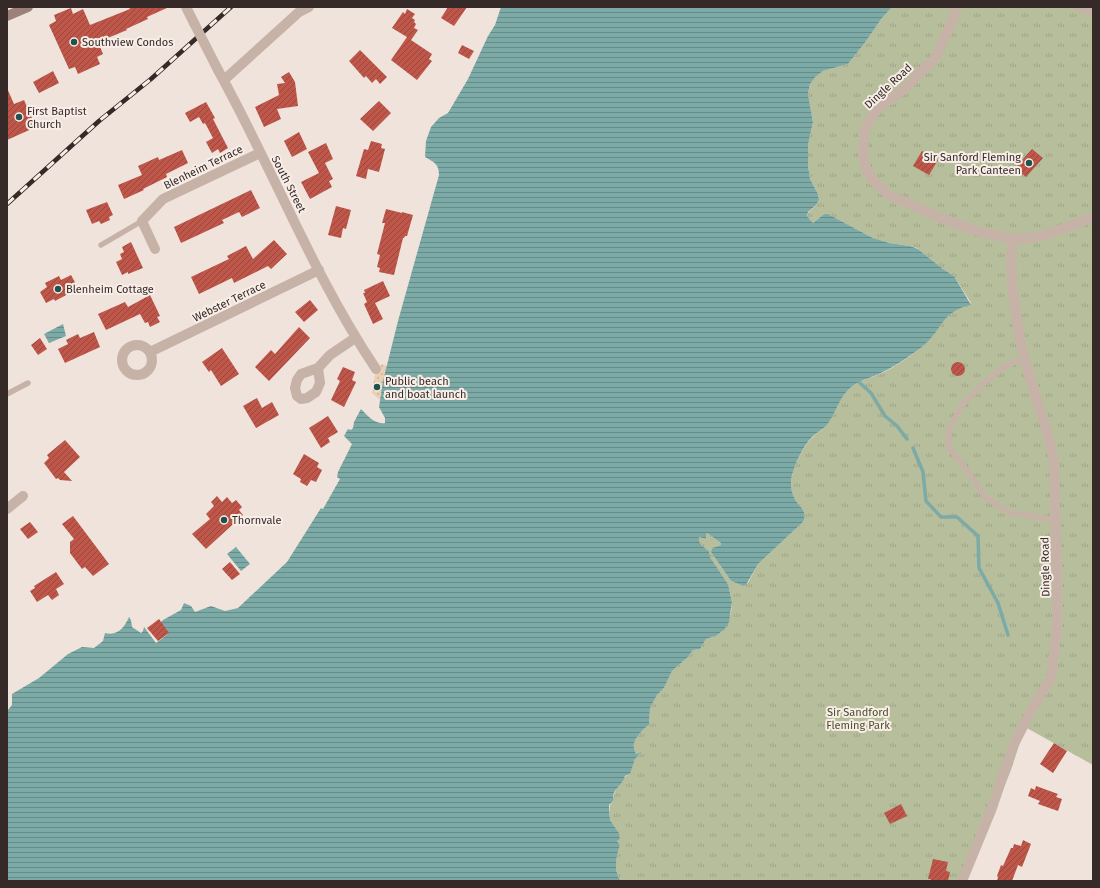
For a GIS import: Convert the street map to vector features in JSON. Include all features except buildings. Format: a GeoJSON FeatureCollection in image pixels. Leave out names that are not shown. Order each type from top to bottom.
{"type":"FeatureCollection","features":[{"type":"Feature","properties":{"kind":"main road"},"geometry":{"type":"LineString","coordinates":[[7,16],[28,7]]}},
{"type":"Feature","properties":{"kind":"street","name":"South Street"},"geometry":{"type":"LineString","coordinates":[[186,7],[319,270],[355,338],[376,369]]}},
{"type":"Feature","properties":{"kind":"street"},"geometry":{"type":"LineString","coordinates":[[224,80],[299,12],[308,7]]}},
{"type":"Feature","properties":{"kind":"street","name":"Dingle Road"},"geometry":{"type":"LineString","coordinates":[[958,7],[936,57],[904,89],[881,106],[872,115],[864,133],[863,153],[866,169],[873,180],[888,195],[976,231],[1013,239],[1031,238],[1044,235],[1093,217]]}},
{"type":"Feature","properties":{"kind":"street"},"geometry":{"type":"LineString","coordinates":[[1079,7],[1093,11]]}},
{"type":"Feature","properties":{"kind":"street","name":"Blenheim Terrace"},"geometry":{"type":"LineString","coordinates":[[142,222],[163,199],[260,153]]}},
{"type":"Feature","properties":{"kind":"street"},"geometry":{"type":"LineString","coordinates":[[142,222],[155,249]]}},
{"type":"Feature","properties":{"kind":"street","name":"Dingle Road"},"geometry":{"type":"LineString","coordinates":[[962,881],[992,808],[1013,746],[1050,678],[1056,628],[1057,576],[1054,462],[1024,358],[1018,327],[1012,283],[1011,257],[1013,239]]}},
{"type":"Feature","properties":{"kind":"street","name":"Webster Terrace"},"geometry":{"type":"LineString","coordinates":[[150,352],[319,270]]}},
{"type":"Feature","properties":{"kind":"street"},"geometry":{"type":"LineString","coordinates":[[318,368],[330,355],[355,338]]}},
{"type":"Feature","properties":{"kind":"street"},"geometry":{"type":"LineString","coordinates":[[7,509],[23,496]]}},
{"type":"Feature","properties":{"kind":"lane","name":"Blenheim Terrace"},"geometry":{"type":"LineString","coordinates":[[101,245],[142,222]]}},
{"type":"Feature","properties":{"kind":"lane"},"geometry":{"type":"LineString","coordinates":[[1024,358],[1004,367],[984,382],[961,406],[948,432],[949,448],[967,470],[985,497],[1008,512],[1056,520]]}},
{"type":"Feature","properties":{"kind":"lane"},"geometry":{"type":"LineString","coordinates":[[7,394],[28,383]]}},
{"type":"Feature","properties":{"kind":"sand","name":"Public beach and boat launch"},"geometry":{"type":"Polygon","coordinates":[[[382,364],[387,366],[380,400],[372,393],[376,369],[382,364]]]}},
{"type":"Feature","properties":{"kind":"green space","name":"Sir Sandford Fleming Park"},"geometry":{"type":"Polygon","coordinates":[[[892,7],[1093,7],[1093,765],[1025,727],[1011,770],[966,881],[621,881],[618,877],[616,868],[617,854],[620,845],[617,841],[620,839],[619,833],[610,820],[610,805],[614,800],[618,785],[623,778],[629,775],[635,759],[642,752],[636,754],[634,741],[649,725],[650,708],[657,695],[664,688],[672,671],[688,657],[693,650],[700,649],[706,639],[722,632],[731,613],[732,602],[728,584],[710,557],[709,551],[700,543],[699,537],[706,539],[707,533],[721,543],[721,545],[712,548],[711,552],[731,581],[743,586],[748,583],[758,564],[803,522],[805,515],[802,508],[794,498],[792,491],[791,480],[793,472],[804,448],[810,440],[826,426],[846,392],[857,383],[880,374],[908,358],[929,340],[943,321],[954,311],[971,303],[954,276],[917,248],[877,240],[828,214],[824,214],[813,223],[807,216],[819,200],[818,194],[810,179],[808,165],[808,145],[813,122],[808,94],[810,84],[814,77],[823,71],[848,64],[892,7]]]}},
{"type":"Feature","properties":{"kind":"water"},"geometry":{"type":"Polygon","coordinates":[[[501,7],[892,7],[848,64],[823,71],[815,77],[810,84],[808,94],[813,122],[808,145],[808,165],[810,179],[818,194],[819,200],[808,212],[807,216],[813,223],[824,214],[828,214],[873,238],[918,249],[954,276],[971,305],[961,308],[948,316],[929,341],[922,347],[897,364],[877,375],[855,384],[845,394],[826,426],[812,437],[806,445],[798,458],[793,472],[791,479],[792,490],[794,498],[802,508],[805,515],[803,522],[758,564],[746,585],[743,586],[731,581],[711,552],[712,548],[721,545],[721,543],[707,533],[706,539],[699,537],[700,543],[709,551],[710,557],[728,584],[732,602],[729,622],[724,630],[717,635],[706,639],[700,649],[693,650],[688,657],[672,671],[664,688],[657,695],[650,708],[649,725],[636,738],[634,746],[636,754],[642,752],[635,759],[630,774],[625,776],[615,790],[613,795],[614,800],[609,805],[610,820],[619,833],[620,839],[617,841],[620,845],[617,854],[616,868],[618,877],[621,881],[7,881],[7,711],[12,705],[12,694],[39,678],[68,654],[82,647],[94,648],[103,641],[105,633],[110,634],[120,630],[125,625],[129,617],[132,627],[141,633],[144,627],[156,643],[168,634],[160,623],[181,610],[184,603],[191,606],[195,612],[211,606],[225,611],[238,608],[287,562],[321,508],[323,509],[340,479],[337,477],[338,472],[352,444],[344,436],[348,429],[351,430],[353,428],[354,422],[361,409],[375,421],[385,423],[385,418],[379,407],[383,381],[398,321],[439,175],[438,168],[435,164],[425,157],[426,141],[431,127],[439,118],[448,113],[468,79],[488,36],[495,25],[501,7]]]}},
{"type":"Feature","properties":{"kind":"water"},"geometry":{"type":"Polygon","coordinates":[[[63,324],[66,336],[49,343],[44,334],[63,324]]]}},
{"type":"Feature","properties":{"kind":"water"},"geometry":{"type":"Polygon","coordinates":[[[236,547],[250,564],[241,571],[227,554],[236,547]]]}},
{"type":"Feature","properties":{"kind":"waterway"},"geometry":{"type":"LineString","coordinates":[[860,383],[871,393],[885,416],[897,426],[907,439]]}},
{"type":"Feature","properties":{"kind":"waterway"},"geometry":{"type":"LineString","coordinates":[[913,448],[923,472],[926,501],[941,517],[957,517],[978,536],[979,568],[998,603],[1008,635]]}},
{"type":"Feature","properties":{"kind":"railway"},"geometry":{"type":"LineString","coordinates":[[7,204],[99,121],[151,79],[231,7]]}},
{"type":"Feature","properties":{"kind":"place","name":"Southview Condos"},"geometry":{"type":"Point","coordinates":[74,42]}},
{"type":"Feature","properties":{"kind":"place","name":"First Baptist Church"},"geometry":{"type":"Point","coordinates":[19,117]}},
{"type":"Feature","properties":{"kind":"place","name":"Sir Sanford Fleming Park Canteen"},"geometry":{"type":"Point","coordinates":[1029,163]}},
{"type":"Feature","properties":{"kind":"place","name":"Blenheim Cottage"},"geometry":{"type":"Point","coordinates":[58,289]}},
{"type":"Feature","properties":{"kind":"place","name":"Public beach and boat launch"},"geometry":{"type":"Point","coordinates":[377,387]}},
{"type":"Feature","properties":{"kind":"place","name":"Thornvale"},"geometry":{"type":"Point","coordinates":[224,520]}}]}
